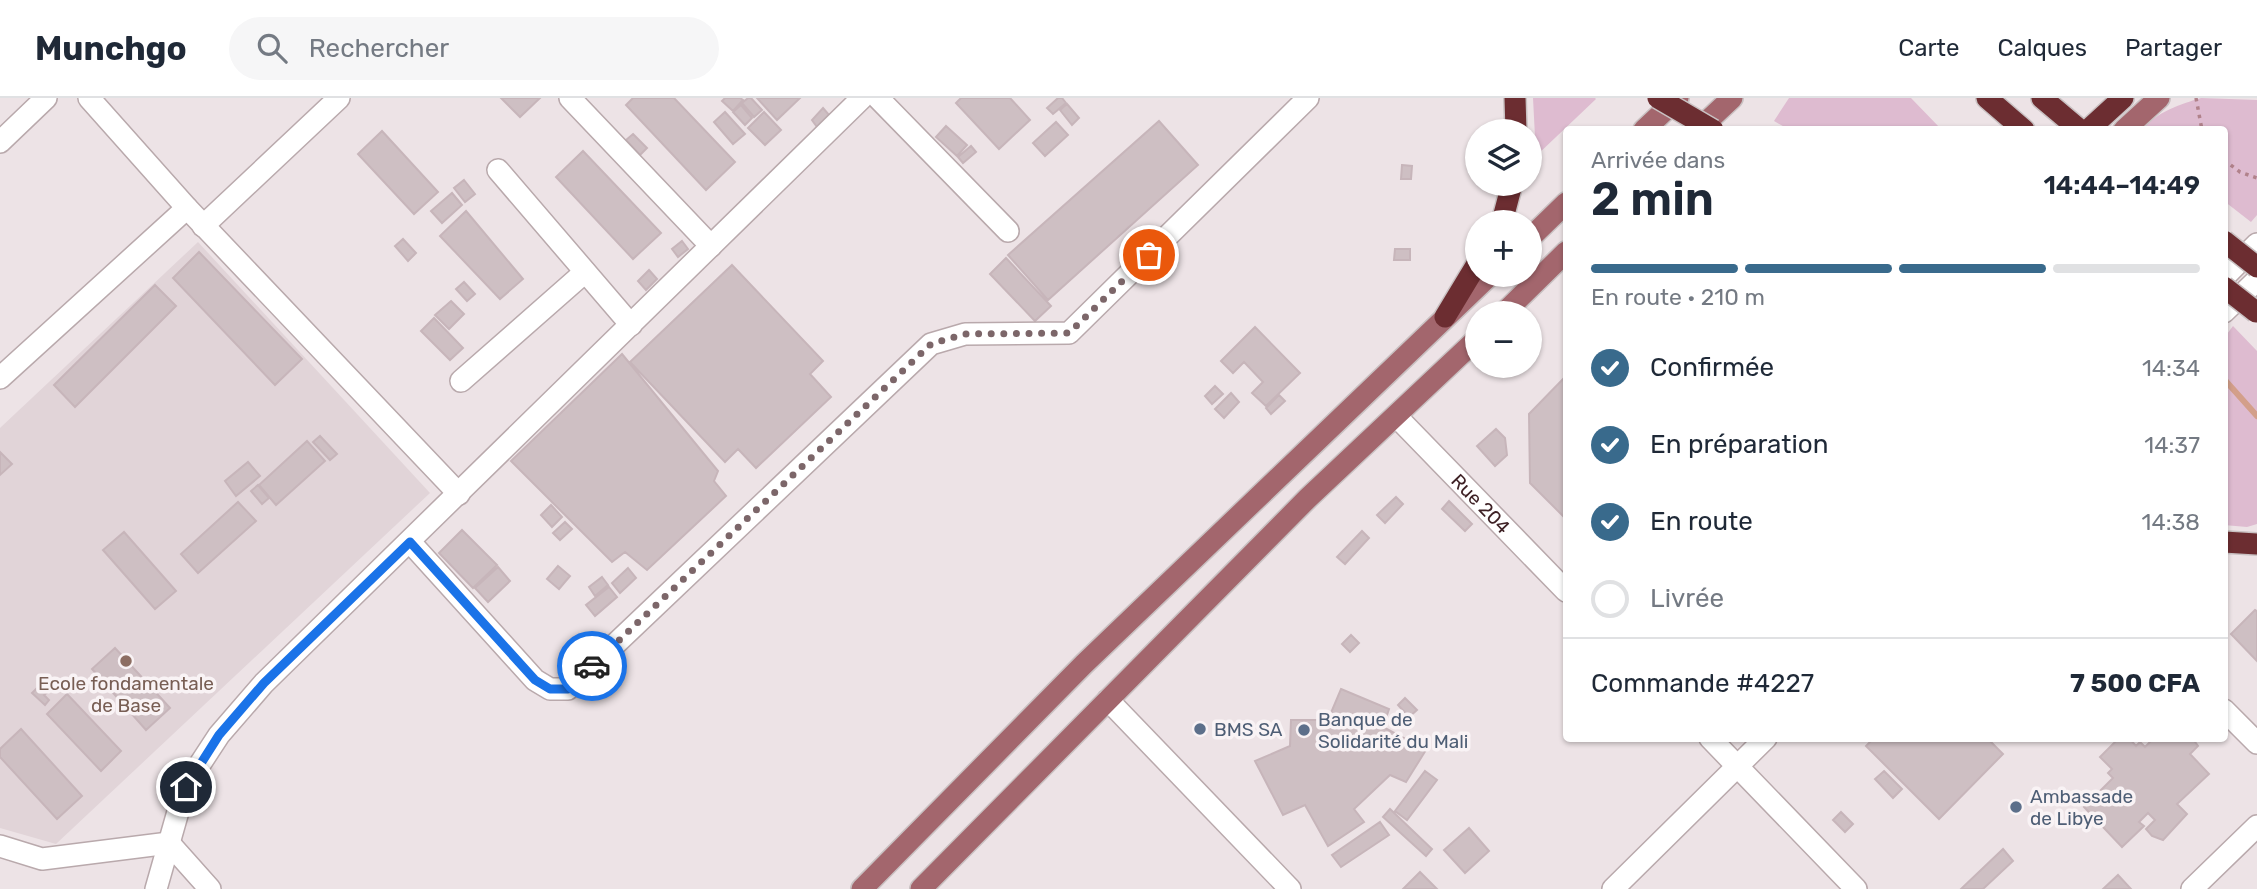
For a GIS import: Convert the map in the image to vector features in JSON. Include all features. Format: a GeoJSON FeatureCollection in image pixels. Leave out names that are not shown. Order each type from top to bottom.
{"type":"FeatureCollection","features":[{"type":"Feature","properties":{"kind":"highway"},"geometry":{"type":"LineString","coordinates":[[1515,98],[1516,119]]}},
{"type":"Feature","properties":{"kind":"highway"},"geometry":{"type":"LineString","coordinates":[[1658,98],[1706,126]]}},
{"type":"Feature","properties":{"kind":"highway"},"geometry":{"type":"LineString","coordinates":[[1987,98],[2019,126]]}},
{"type":"Feature","properties":{"kind":"highway"},"geometry":{"type":"LineString","coordinates":[[2042,98],[2075,126]]}},
{"type":"Feature","properties":{"kind":"highway"},"geometry":{"type":"LineString","coordinates":[[2092,126],[2123,98]]}},
{"type":"Feature","properties":{"kind":"highway"},"geometry":{"type":"LineString","coordinates":[[2228,244],[2257,267]]}},
{"type":"Feature","properties":{"kind":"highway"},"geometry":{"type":"LineString","coordinates":[[1445,317],[1465,284]]}},
{"type":"Feature","properties":{"kind":"highway"},"geometry":{"type":"LineString","coordinates":[[2228,289],[2257,312]]}},
{"type":"Feature","properties":{"kind":"highway"},"geometry":{"type":"LineString","coordinates":[[2228,542],[2257,544]]}},
{"type":"Feature","properties":{"kind":"main road"},"geometry":{"type":"LineString","coordinates":[[1648,126],[1678,98]]}},
{"type":"Feature","properties":{"kind":"main road"},"geometry":{"type":"LineString","coordinates":[[1702,126],[1732,98]]}},
{"type":"Feature","properties":{"kind":"main road"},"geometry":{"type":"LineString","coordinates":[[2128,126],[2159,98]]}},
{"type":"Feature","properties":{"kind":"main road"},"geometry":{"type":"LineString","coordinates":[[1542,226],[1563,206]]}},
{"type":"Feature","properties":{"kind":"main road"},"geometry":{"type":"LineString","coordinates":[[1516,301],[1563,256]]}},
{"type":"Feature","properties":{"kind":"main road"},"geometry":{"type":"LineString","coordinates":[[862,889],[1084,664],[1477,287]]}},
{"type":"Feature","properties":{"kind":"main road"},"geometry":{"type":"LineString","coordinates":[[921,889],[1308,498],[1465,350]]}},
{"type":"Feature","properties":{"kind":"street"},"geometry":{"type":"LineString","coordinates":[[0,142],[46,98]]}},
{"type":"Feature","properties":{"kind":"street"},"geometry":{"type":"LineString","coordinates":[[89,98],[203,226],[459,494]]}},
{"type":"Feature","properties":{"kind":"street"},"geometry":{"type":"LineString","coordinates":[[203,226],[339,98]]}},
{"type":"Feature","properties":{"kind":"street"},"geometry":{"type":"LineString","coordinates":[[156,889],[186,787],[219,735],[264,683],[862,98]]}},
{"type":"Feature","properties":{"kind":"street"},"geometry":{"type":"LineString","coordinates":[[878,98],[1008,231]]}},
{"type":"Feature","properties":{"kind":"street"},"geometry":{"type":"LineString","coordinates":[[410,542],[535,680],[550,689],[568,689],[931,344],[965,334],[1069,333],[1308,98]]}},
{"type":"Feature","properties":{"kind":"street"},"geometry":{"type":"LineString","coordinates":[[581,102],[711,246]]}},
{"type":"Feature","properties":{"kind":"street"},"geometry":{"type":"LineString","coordinates":[[498,170],[631,325]]}},
{"type":"Feature","properties":{"kind":"street"},"geometry":{"type":"LineString","coordinates":[[0,378],[187,208]]}},
{"type":"Feature","properties":{"kind":"street"},"geometry":{"type":"LineString","coordinates":[[2228,273],[2257,244]]}},
{"type":"Feature","properties":{"kind":"street"},"geometry":{"type":"LineString","coordinates":[[461,381],[585,272]]}},
{"type":"Feature","properties":{"kind":"street"},"geometry":{"type":"LineString","coordinates":[[2228,308],[2257,280]]}},
{"type":"Feature","properties":{"kind":"street","name":"Rue 204"},"geometry":{"type":"LineString","coordinates":[[1396,416],[1563,588]]}},
{"type":"Feature","properties":{"kind":"street"},"geometry":{"type":"LineString","coordinates":[[1108,700],[1290,889]]}},
{"type":"Feature","properties":{"kind":"street"},"geometry":{"type":"LineString","coordinates":[[2228,714],[2257,743]]}},
{"type":"Feature","properties":{"kind":"street"},"geometry":{"type":"LineString","coordinates":[[1714,742],[1856,889]]}},
{"type":"Feature","properties":{"kind":"street"},"geometry":{"type":"LineString","coordinates":[[1613,889],[1762,742]]}},
{"type":"Feature","properties":{"kind":"street"},"geometry":{"type":"LineString","coordinates":[[2192,889],[2257,826]]}},
{"type":"Feature","properties":{"kind":"street"},"geometry":{"type":"LineString","coordinates":[[0,846],[42,859],[169,843]]}},
{"type":"Feature","properties":{"kind":"street"},"geometry":{"type":"LineString","coordinates":[[169,843],[210,889]]}},
{"type":"Feature","properties":{"kind":"path"},"geometry":{"type":"LineString","coordinates":[[2196,98],[2201,126]]}},
{"type":"Feature","properties":{"kind":"path"},"geometry":{"type":"LineString","coordinates":[[2228,163],[2240,172],[2257,178]]}},
{"type":"Feature","properties":{"kind":"shaded area"},"geometry":{"type":"Polygon","coordinates":[[[1533,98],[1596,99],[1568,126],[1563,126],[1563,130],[1542,150],[1542,119],[1534,119],[1533,98]]]}},
{"type":"Feature","properties":{"kind":"shaded area"},"geometry":{"type":"Polygon","coordinates":[[[1789,98],[1911,98],[1938,126],[1783,126],[1774,121],[1789,98]]]}},
{"type":"Feature","properties":{"kind":"shaded area"},"geometry":{"type":"Polygon","coordinates":[[[2201,98],[2257,100],[2257,215],[2251,222],[2228,204],[2228,126],[2146,126],[2177,106],[2201,98]]]}},
{"type":"Feature","properties":{"kind":"shaded area","name":"Ecole fondamentale de Base"},"geometry":{"type":"Polygon","coordinates":[[[198,242],[430,493],[56,844],[0,828],[0,428],[198,242]]]}},
{"type":"Feature","properties":{"kind":"shaded area"},"geometry":{"type":"Polygon","coordinates":[[[2233,326],[2257,351],[2257,524],[2247,527],[2228,525],[2228,333],[2233,326]]]}},
{"type":"Feature","properties":{"kind":"building"},"geometry":{"type":"Polygon","coordinates":[[[501,98],[540,98],[520,117],[501,98]]]}},
{"type":"Feature","properties":{"kind":"building"},"geometry":{"type":"Polygon","coordinates":[[[633,98],[674,98],[735,162],[706,190],[626,105],[633,98]]]}},
{"type":"Feature","properties":{"kind":"building"},"geometry":{"type":"Polygon","coordinates":[[[725,98],[743,100],[733,111],[722,101],[725,98]]]}},
{"type":"Feature","properties":{"kind":"building"},"geometry":{"type":"Polygon","coordinates":[[[748,98],[762,110],[754,117],[742,103],[748,98]]]}},
{"type":"Feature","properties":{"kind":"building"},"geometry":{"type":"Polygon","coordinates":[[[757,98],[800,98],[777,120],[757,98]]]}},
{"type":"Feature","properties":{"kind":"building"},"geometry":{"type":"Polygon","coordinates":[[[961,98],[1010,98],[1030,120],[999,149],[956,103],[961,98]]]}},
{"type":"Feature","properties":{"kind":"building"},"geometry":{"type":"Polygon","coordinates":[[[1058,98],[1062,98],[1066,103],[1053,114],[1047,108],[1058,98]]]}},
{"type":"Feature","properties":{"kind":"building"},"geometry":{"type":"Polygon","coordinates":[[[1067,104],[1079,118],[1072,125],[1060,110],[1067,104]]]}},
{"type":"Feature","properties":{"kind":"building"},"geometry":{"type":"Polygon","coordinates":[[[741,105],[752,118],[745,125],[733,112],[741,105]]]}},
{"type":"Feature","properties":{"kind":"building"},"geometry":{"type":"Polygon","coordinates":[[[823,108],[829,115],[817,127],[812,120],[823,108]]]}},
{"type":"Feature","properties":{"kind":"building"},"geometry":{"type":"Polygon","coordinates":[[[725,112],[745,134],[733,144],[714,122],[725,112]]]}},
{"type":"Feature","properties":{"kind":"building"},"geometry":{"type":"Polygon","coordinates":[[[764,112],[781,130],[765,145],[748,128],[764,112]]]}},
{"type":"Feature","properties":{"kind":"building"},"geometry":{"type":"Polygon","coordinates":[[[1159,121],[1198,165],[1048,300],[1008,255],[1159,121]]]}},
{"type":"Feature","properties":{"kind":"building"},"geometry":{"type":"Polygon","coordinates":[[[1056,122],[1068,135],[1045,156],[1033,143],[1056,122]]]}},
{"type":"Feature","properties":{"kind":"building"},"geometry":{"type":"Polygon","coordinates":[[[946,126],[967,145],[957,156],[936,137],[946,126]]]}},
{"type":"Feature","properties":{"kind":"building"},"geometry":{"type":"Polygon","coordinates":[[[382,131],[438,192],[414,214],[358,154],[382,131]]]}},
{"type":"Feature","properties":{"kind":"building"},"geometry":{"type":"Polygon","coordinates":[[[633,134],[647,148],[640,155],[626,140],[633,134]]]}},
{"type":"Feature","properties":{"kind":"building"},"geometry":{"type":"Polygon","coordinates":[[[971,146],[976,152],[963,163],[958,157],[971,146]]]}},
{"type":"Feature","properties":{"kind":"building"},"geometry":{"type":"Polygon","coordinates":[[[583,151],[661,233],[633,259],[556,177],[583,151]]]}},
{"type":"Feature","properties":{"kind":"building"},"geometry":{"type":"Polygon","coordinates":[[[1402,165],[1412,166],[1411,179],[1401,179],[1402,165]]]}},
{"type":"Feature","properties":{"kind":"building"},"geometry":{"type":"Polygon","coordinates":[[[464,180],[475,194],[465,202],[454,188],[464,180]]]}},
{"type":"Feature","properties":{"kind":"building"},"geometry":{"type":"Polygon","coordinates":[[[452,193],[462,205],[442,223],[431,211],[452,193]]]}},
{"type":"Feature","properties":{"kind":"building"},"geometry":{"type":"Polygon","coordinates":[[[466,211],[523,279],[500,299],[440,236],[466,211]]]}},
{"type":"Feature","properties":{"kind":"building"},"geometry":{"type":"Polygon","coordinates":[[[403,239],[416,253],[408,261],[395,246],[403,239]]]}},
{"type":"Feature","properties":{"kind":"building"},"geometry":{"type":"Polygon","coordinates":[[[682,241],[688,249],[678,257],[672,249],[682,241]]]}},
{"type":"Feature","properties":{"kind":"building"},"geometry":{"type":"Polygon","coordinates":[[[1395,249],[1410,249],[1410,260],[1394,260],[1395,249]]]}},
{"type":"Feature","properties":{"kind":"building"},"geometry":{"type":"Polygon","coordinates":[[[199,252],[302,359],[275,385],[173,278],[199,252]]]}},
{"type":"Feature","properties":{"kind":"building"},"geometry":{"type":"Polygon","coordinates":[[[1006,258],[1051,306],[1035,321],[990,274],[1006,258]]]}},
{"type":"Feature","properties":{"kind":"building"},"geometry":{"type":"Polygon","coordinates":[[[732,265],[823,361],[810,374],[831,397],[756,468],[738,449],[725,462],[630,362],[732,265]]]}},
{"type":"Feature","properties":{"kind":"building"},"geometry":{"type":"Polygon","coordinates":[[[649,270],[657,279],[646,290],[638,281],[649,270]]]}},
{"type":"Feature","properties":{"kind":"building"},"geometry":{"type":"Polygon","coordinates":[[[464,282],[475,294],[467,301],[456,289],[464,282]]]}},
{"type":"Feature","properties":{"kind":"building"},"geometry":{"type":"Polygon","coordinates":[[[155,285],[176,306],[75,407],[54,385],[155,285]]]}},
{"type":"Feature","properties":{"kind":"building"},"geometry":{"type":"Polygon","coordinates":[[[451,301],[464,314],[449,329],[435,315],[451,301]]]}},
{"type":"Feature","properties":{"kind":"building"},"geometry":{"type":"Polygon","coordinates":[[[434,318],[463,348],[450,360],[421,331],[434,318]]]}},
{"type":"Feature","properties":{"kind":"building"},"geometry":{"type":"Polygon","coordinates":[[[1255,327],[1300,373],[1266,406],[1252,393],[1263,382],[1244,362],[1233,373],[1221,361],[1255,327]]]}},
{"type":"Feature","properties":{"kind":"building"},"geometry":{"type":"Polygon","coordinates":[[[622,354],[718,471],[714,481],[726,496],[647,570],[625,552],[612,562],[511,461],[622,354]]]}},
{"type":"Feature","properties":{"kind":"building"},"geometry":{"type":"Polygon","coordinates":[[[1563,379],[1563,516],[1530,483],[1529,414],[1563,379]]]}},
{"type":"Feature","properties":{"kind":"building"},"geometry":{"type":"Polygon","coordinates":[[[1215,386],[1223,394],[1212,404],[1205,396],[1215,386]]]}},
{"type":"Feature","properties":{"kind":"building"},"geometry":{"type":"Polygon","coordinates":[[[1231,393],[1239,402],[1224,418],[1215,409],[1231,393]]]}},
{"type":"Feature","properties":{"kind":"building"},"geometry":{"type":"Polygon","coordinates":[[[1279,395],[1285,401],[1271,414],[1266,408],[1279,395]]]}},
{"type":"Feature","properties":{"kind":"building"},"geometry":{"type":"Polygon","coordinates":[[[1496,429],[1505,438],[1507,455],[1495,466],[1477,446],[1496,429]]]}},
{"type":"Feature","properties":{"kind":"building"},"geometry":{"type":"Polygon","coordinates":[[[320,436],[337,454],[330,460],[313,442],[320,436]]]}},
{"type":"Feature","properties":{"kind":"building"},"geometry":{"type":"Polygon","coordinates":[[[307,441],[325,461],[276,505],[259,485],[307,441]]]}},
{"type":"Feature","properties":{"kind":"building"},"geometry":{"type":"Polygon","coordinates":[[[0,452],[12,464],[0,475],[0,452]]]}},
{"type":"Feature","properties":{"kind":"building"},"geometry":{"type":"Polygon","coordinates":[[[248,462],[260,476],[236,496],[225,481],[248,462]]]}},
{"type":"Feature","properties":{"kind":"building"},"geometry":{"type":"Polygon","coordinates":[[[258,485],[269,498],[262,504],[251,491],[258,485]]]}},
{"type":"Feature","properties":{"kind":"building"},"geometry":{"type":"Polygon","coordinates":[[[1396,497],[1403,504],[1385,523],[1377,515],[1396,497]]]}},
{"type":"Feature","properties":{"kind":"building"},"geometry":{"type":"Polygon","coordinates":[[[1449,501],[1472,524],[1465,531],[1442,509],[1449,501]]]}},
{"type":"Feature","properties":{"kind":"building"},"geometry":{"type":"Polygon","coordinates":[[[238,502],[256,521],[198,573],[181,554],[238,502]]]}},
{"type":"Feature","properties":{"kind":"building"},"geometry":{"type":"Polygon","coordinates":[[[551,505],[562,517],[552,527],[541,515],[551,505]]]}},
{"type":"Feature","properties":{"kind":"building"},"geometry":{"type":"Polygon","coordinates":[[[565,522],[572,529],[560,540],[553,533],[565,522]]]}},
{"type":"Feature","properties":{"kind":"building"},"geometry":{"type":"Polygon","coordinates":[[[462,530],[497,565],[473,588],[439,553],[462,530]]]}},
{"type":"Feature","properties":{"kind":"building"},"geometry":{"type":"Polygon","coordinates":[[[1362,531],[1369,538],[1345,564],[1337,557],[1362,531]]]}},
{"type":"Feature","properties":{"kind":"building"},"geometry":{"type":"Polygon","coordinates":[[[124,532],[176,591],[155,609],[103,550],[124,532]]]}},
{"type":"Feature","properties":{"kind":"building"},"geometry":{"type":"Polygon","coordinates":[[[558,566],[570,576],[559,589],[547,579],[558,566]]]}},
{"type":"Feature","properties":{"kind":"building"},"geometry":{"type":"Polygon","coordinates":[[[498,567],[510,581],[488,602],[475,588],[498,567]]]}},
{"type":"Feature","properties":{"kind":"building"},"geometry":{"type":"Polygon","coordinates":[[[628,568],[636,578],[620,593],[612,583],[628,568]]]}},
{"type":"Feature","properties":{"kind":"building"},"geometry":{"type":"Polygon","coordinates":[[[602,577],[608,585],[595,596],[589,587],[602,577]]]}},
{"type":"Feature","properties":{"kind":"building"},"geometry":{"type":"Polygon","coordinates":[[[609,587],[617,597],[595,616],[586,605],[609,587]]]}},
{"type":"Feature","properties":{"kind":"building"},"geometry":{"type":"Polygon","coordinates":[[[2257,611],[2257,661],[2231,634],[2257,611]]]}},
{"type":"Feature","properties":{"kind":"building"},"geometry":{"type":"Polygon","coordinates":[[[1351,635],[1359,643],[1350,652],[1342,644],[1351,635]]]}},
{"type":"Feature","properties":{"kind":"building"},"geometry":{"type":"Polygon","coordinates":[[[115,648],[170,708],[146,730],[92,669],[115,648]]]}},
{"type":"Feature","properties":{"kind":"building"},"geometry":{"type":"Polygon","coordinates":[[[40,685],[48,692],[44,695],[49,700],[45,705],[32,693],[40,685]]]}},
{"type":"Feature","properties":{"kind":"building"},"geometry":{"type":"Polygon","coordinates":[[[1341,689],[1389,709],[1383,727],[1426,750],[1406,782],[1390,775],[1354,809],[1364,822],[1328,846],[1305,805],[1283,815],[1255,761],[1290,746],[1291,720],[1328,720],[1341,689]]]}},
{"type":"Feature","properties":{"kind":"building"},"geometry":{"type":"Polygon","coordinates":[[[67,694],[121,751],[101,771],[47,714],[67,694]]]}},
{"type":"Feature","properties":{"kind":"building"},"geometry":{"type":"Polygon","coordinates":[[[1405,698],[1417,710],[1409,717],[1398,705],[1405,698]]]}},
{"type":"Feature","properties":{"kind":"building"},"geometry":{"type":"Polygon","coordinates":[[[21,729],[82,796],[57,819],[0,757],[0,749],[21,729]]]}},
{"type":"Feature","properties":{"kind":"building"},"geometry":{"type":"Polygon","coordinates":[[[1870,742],[1991,742],[2003,754],[1939,819],[1866,746],[1870,742]]]}},
{"type":"Feature","properties":{"kind":"building"},"geometry":{"type":"Polygon","coordinates":[[[2115,742],[2132,742],[2136,746],[2140,742],[2145,747],[2150,742],[2195,742],[2198,746],[2190,754],[2209,774],[2177,804],[2187,814],[2163,840],[2152,836],[2146,829],[2155,820],[2148,813],[2139,822],[2144,826],[2122,847],[2084,807],[2113,778],[2108,773],[2112,769],[2100,757],[2115,742]]]}},
{"type":"Feature","properties":{"kind":"building"},"geometry":{"type":"Polygon","coordinates":[[[1425,771],[1437,780],[1407,820],[1395,811],[1425,771]]]}},
{"type":"Feature","properties":{"kind":"building"},"geometry":{"type":"Polygon","coordinates":[[[1884,771],[1902,789],[1893,798],[1875,779],[1884,771]]]}},
{"type":"Feature","properties":{"kind":"building"},"geometry":{"type":"Polygon","coordinates":[[[1390,809],[1432,849],[1426,856],[1383,817],[1390,809]]]}},
{"type":"Feature","properties":{"kind":"building"},"geometry":{"type":"Polygon","coordinates":[[[1841,812],[1853,824],[1845,832],[1833,820],[1841,812]]]}},
{"type":"Feature","properties":{"kind":"building"},"geometry":{"type":"Polygon","coordinates":[[[1380,822],[1389,835],[1341,867],[1332,855],[1380,822]]]}},
{"type":"Feature","properties":{"kind":"building"},"geometry":{"type":"Polygon","coordinates":[[[1469,828],[1489,851],[1465,873],[1444,850],[1469,828]]]}},
{"type":"Feature","properties":{"kind":"building"},"geometry":{"type":"Polygon","coordinates":[[[2003,849],[2013,861],[1983,889],[1961,889],[2003,849]]]}},
{"type":"Feature","properties":{"kind":"building"},"geometry":{"type":"Polygon","coordinates":[[[1420,872],[1437,889],[1403,889],[1420,872]]]}},
{"type":"Feature","properties":{"kind":"building"},"geometry":{"type":"Polygon","coordinates":[[[2118,875],[2131,889],[2103,889],[2118,875]]]}},
{"type":"Feature","properties":{"kind":"waterway"},"geometry":{"type":"LineString","coordinates":[[2228,383],[2257,416]]}},
{"type":"Feature","properties":{"kind":"way so far"},"geometry":{"type":"LineString","coordinates":[[592,666],[931,344],[965,334],[1069,333],[1149,255]]}},
{"type":"Feature","properties":{"kind":"place","name":"Ecole fondamentale de Base"},"geometry":{"type":"Point","coordinates":[126,661]}},
{"type":"Feature","properties":{"kind":"place","name":"BMS SA"},"geometry":{"type":"Point","coordinates":[1200,729]}},
{"type":"Feature","properties":{"kind":"place","name":"Banque de Solidarité du Mali"},"geometry":{"type":"Point","coordinates":[1304,730]}},
{"type":"Feature","properties":{"kind":"place","name":"Ambassade de Libye"},"geometry":{"type":"Point","coordinates":[2016,807]}},
{"type":"Feature","properties":{"kind":"route"},"geometry":{"type":"LineString","coordinates":[[186,787],[219,735],[264,683],[410,542],[535,680],[550,689],[568,689],[592,666]]}}]}
